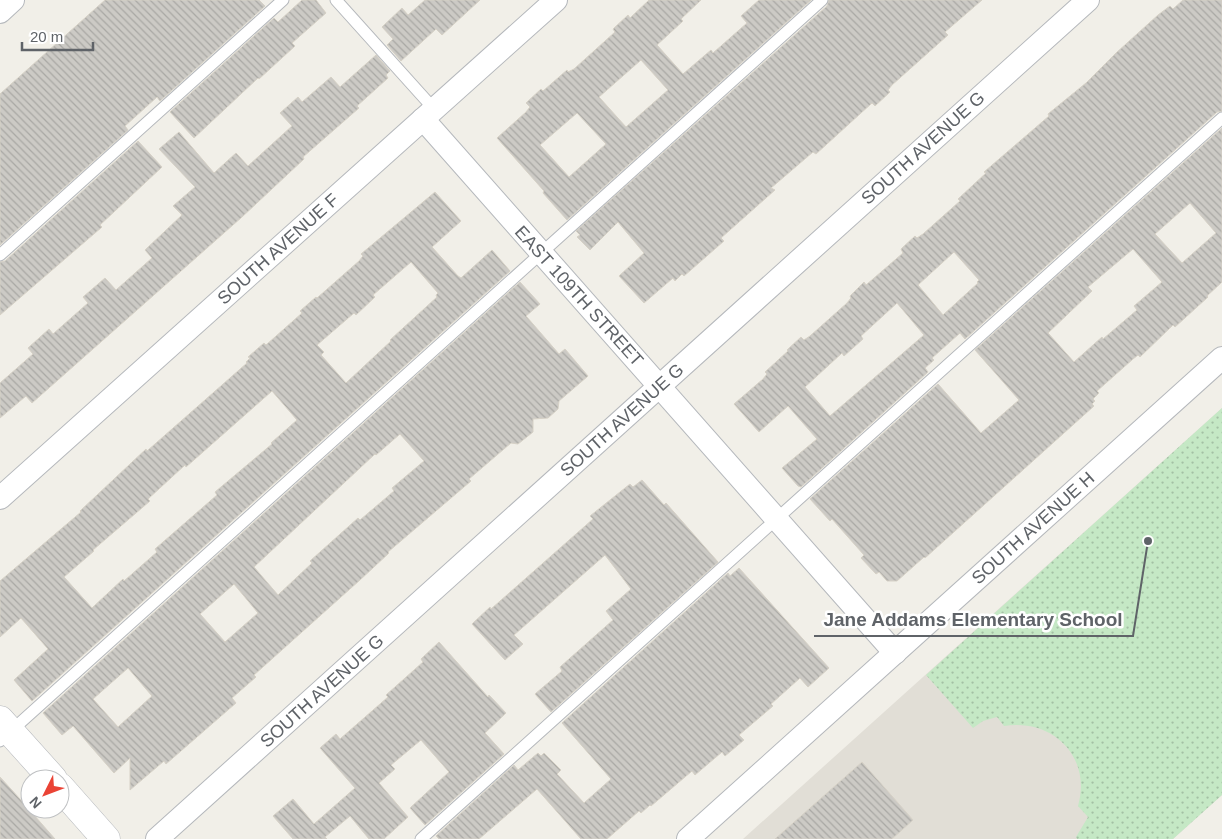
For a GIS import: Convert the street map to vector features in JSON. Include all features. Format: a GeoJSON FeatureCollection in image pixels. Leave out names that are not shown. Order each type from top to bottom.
{"type":"FeatureCollection","features":[{"type":"Feature","properties":{"kind":"street"},"geometry":{"type":"LineString","coordinates":[[0,12],[13,0]]}},
{"type":"Feature","properties":{"kind":"street","name":"SOUTH AVENUE F"},"geometry":{"type":"LineString","coordinates":[[0,498],[556,0]]}},
{"type":"Feature","properties":{"kind":"street","name":"SOUTH AVENUE G"},"geometry":{"type":"LineString","coordinates":[[157,839],[1088,0]]}},
{"type":"Feature","properties":{"kind":"street","name":"EAST 109TH STREET"},"geometry":{"type":"LineString","coordinates":[[428,114],[541,253],[895,653]]}},
{"type":"Feature","properties":{"kind":"street","name":"SOUTH AVENUE H"},"geometry":{"type":"LineString","coordinates":[[688,839],[1222,358]]}},
{"type":"Feature","properties":{"kind":"street"},"geometry":{"type":"LineString","coordinates":[[3,731],[43,769]]}},
{"type":"Feature","properties":{"kind":"street"},"geometry":{"type":"LineString","coordinates":[[70,798],[106,839]]}},
{"type":"Feature","properties":{"kind":"lane"},"geometry":{"type":"LineString","coordinates":[[0,255],[283,0]]}},
{"type":"Feature","properties":{"kind":"lane"},"geometry":{"type":"LineString","coordinates":[[336,0],[428,114]]}},
{"type":"Feature","properties":{"kind":"lane"},"geometry":{"type":"LineString","coordinates":[[3,731],[541,253],[822,0]]}},
{"type":"Feature","properties":{"kind":"lane"},"geometry":{"type":"LineString","coordinates":[[421,839],[1222,118]]}},
{"type":"Feature","properties":{"kind":"shaded area"},"geometry":{"type":"Polygon","coordinates":[[[1222,408],[1222,795],[1173,839],[743,839],[1222,408]]]}},
{"type":"Feature","properties":{"kind":"green space"},"geometry":{"type":"Polygon","coordinates":[[[1222,408],[1222,795],[1173,839],[1077,839],[1076,837],[1088,817],[1078,806],[1081,788],[1079,772],[1074,757],[1065,745],[1053,735],[1038,728],[1022,725],[1004,726],[997,717],[983,721],[973,728],[926,675],[1222,408]]]}},
{"type":"Feature","properties":{"kind":"building"},"geometry":{"type":"Polygon","coordinates":[[[105,0],[259,0],[265,6],[160,101],[157,97],[125,126],[128,130],[0,245],[0,94],[105,0]]]}},
{"type":"Feature","properties":{"kind":"building"},"geometry":{"type":"Polygon","coordinates":[[[302,0],[316,0],[326,13],[292,43],[295,46],[194,138],[170,112],[274,18],[278,22],[302,0]]]}},
{"type":"Feature","properties":{"kind":"building"},"geometry":{"type":"Polygon","coordinates":[[[425,0],[480,0],[442,35],[436,29],[401,61],[387,45],[393,39],[382,27],[402,8],[408,15],[425,0]]]}},
{"type":"Feature","properties":{"kind":"building"},"geometry":{"type":"Polygon","coordinates":[[[649,0],[701,0],[681,19],[683,21],[657,45],[683,74],[711,50],[713,53],[747,23],[741,16],[759,0],[811,0],[567,220],[497,138],[526,112],[530,107],[526,103],[541,89],[543,91],[567,70],[568,72],[574,69],[615,32],[613,29],[628,15],[630,18],[649,0]],[[641,60],[599,97],[626,127],[668,90],[641,60]],[[577,113],[540,145],[569,177],[606,144],[577,113]]]}},
{"type":"Feature","properties":{"kind":"building"},"geometry":{"type":"Polygon","coordinates":[[[829,0],[982,0],[945,32],[948,35],[892,85],[888,90],[890,92],[875,106],[872,103],[816,154],[813,152],[771,188],[775,190],[721,238],[724,241],[684,276],[682,274],[675,281],[673,278],[644,303],[619,276],[644,253],[618,222],[590,250],[577,237],[580,235],[576,231],[827,6],[829,0]]]}},
{"type":"Feature","properties":{"kind":"building"},"geometry":{"type":"Polygon","coordinates":[[[1183,0],[1222,0],[1222,111],[1217,112],[965,339],[960,333],[932,358],[934,360],[925,368],[928,372],[801,487],[798,486],[782,468],[817,439],[788,406],[759,432],[734,404],[763,379],[767,374],[765,372],[801,337],[804,340],[810,336],[847,303],[851,298],[850,296],[864,282],[866,285],[903,253],[901,249],[915,236],[917,238],[923,234],[960,201],[958,199],[986,173],[984,172],[1049,116],[1048,114],[1086,83],[1158,15],[1170,6],[1173,9],[1183,0]],[[954,252],[918,285],[943,315],[979,280],[954,252]],[[897,303],[861,336],[863,339],[844,356],[842,353],[805,387],[830,416],[924,335],[897,303]]]}},
{"type":"Feature","properties":{"kind":"building"},"geometry":{"type":"Polygon","coordinates":[[[376,55],[390,71],[386,75],[388,78],[357,106],[359,108],[303,157],[304,159],[242,217],[32,403],[26,396],[0,418],[0,383],[33,354],[28,348],[49,329],[53,334],[88,303],[83,297],[105,278],[116,290],[152,258],[145,250],[182,215],[173,206],[195,187],[159,149],[179,132],[214,173],[236,153],[248,166],[292,126],[280,113],[298,97],[302,102],[331,77],[340,87],[376,55]]]}},
{"type":"Feature","properties":{"kind":"building"},"geometry":{"type":"Polygon","coordinates":[[[1222,128],[1222,282],[1175,327],[1173,325],[1140,357],[1138,355],[1097,391],[1099,393],[1093,399],[1095,401],[1092,404],[1094,406],[925,558],[897,581],[887,581],[879,572],[876,574],[861,558],[864,555],[832,519],[830,521],[810,499],[938,384],[981,433],[1019,400],[975,350],[1222,128]],[[1190,203],[1155,234],[1182,263],[1216,233],[1190,203]],[[1133,249],[1088,287],[1092,291],[1048,333],[1074,362],[1137,310],[1134,306],[1162,282],[1133,249]]]}},
{"type":"Feature","properties":{"kind":"building"},"geometry":{"type":"Polygon","coordinates":[[[138,141],[162,167],[100,225],[102,227],[0,315],[0,262],[5,261],[138,141]]]}},
{"type":"Feature","properties":{"kind":"building"},"geometry":{"type":"Polygon","coordinates":[[[435,192],[461,221],[432,247],[458,276],[461,278],[492,250],[510,271],[32,701],[14,680],[48,649],[21,618],[0,637],[0,581],[81,512],[146,449],[147,451],[247,363],[250,358],[248,357],[264,343],[266,345],[302,313],[300,311],[359,261],[363,256],[361,254],[435,192]],[[411,262],[373,295],[375,297],[356,315],[354,313],[317,345],[324,352],[321,355],[346,383],[437,297],[438,293],[411,262]],[[272,391],[186,467],[185,465],[148,499],[150,501],[64,577],[92,608],[123,579],[124,581],[157,552],[155,549],[217,495],[215,492],[272,444],[297,420],[272,391]]]}},
{"type":"Feature","properties":{"kind":"building"},"geometry":{"type":"Polygon","coordinates":[[[520,282],[540,304],[526,316],[559,354],[565,349],[588,376],[559,401],[558,409],[548,418],[533,419],[533,432],[518,444],[511,443],[469,479],[471,481],[388,552],[360,580],[254,675],[256,677],[232,698],[236,703],[166,764],[164,761],[130,790],[130,758],[114,773],[73,726],[62,735],[43,713],[520,282]],[[400,434],[375,454],[254,567],[278,595],[312,563],[310,561],[358,518],[360,520],[394,491],[392,488],[424,461],[400,434]],[[234,584],[200,614],[225,642],[258,613],[234,584]],[[128,668],[93,699],[118,727],[152,696],[128,668]]]}},
{"type":"Feature","properties":{"kind":"building"},"geometry":{"type":"Polygon","coordinates":[[[642,480],[664,505],[666,503],[718,562],[551,712],[535,694],[562,671],[560,667],[613,620],[606,611],[631,589],[605,555],[514,635],[523,644],[505,660],[472,624],[593,519],[590,516],[630,484],[633,487],[642,480]]]}},
{"type":"Feature","properties":{"kind":"building"},"geometry":{"type":"Polygon","coordinates":[[[739,568],[829,668],[808,687],[800,678],[771,704],[773,706],[739,735],[744,740],[725,756],[722,752],[695,775],[692,771],[651,806],[641,813],[639,811],[607,839],[581,839],[537,789],[479,839],[439,839],[436,836],[514,765],[518,770],[538,753],[541,756],[544,753],[561,770],[557,774],[584,803],[611,779],[562,723],[728,573],[730,576],[739,568]]]}},
{"type":"Feature","properties":{"kind":"building"},"geometry":{"type":"Polygon","coordinates":[[[439,642],[488,697],[489,695],[506,713],[485,733],[504,754],[425,825],[410,808],[449,772],[421,740],[391,765],[395,769],[379,783],[408,817],[384,839],[369,839],[350,816],[325,837],[327,839],[293,839],[273,816],[293,799],[314,824],[355,788],[320,748],[336,734],[340,739],[388,697],[386,695],[423,662],[421,659],[439,642]]]}},
{"type":"Feature","properties":{"kind":"building"},"geometry":{"type":"Polygon","coordinates":[[[862,762],[913,820],[892,839],[775,839],[862,762]]]}},
{"type":"Feature","properties":{"kind":"building"},"geometry":{"type":"Polygon","coordinates":[[[0,777],[20,799],[20,819],[38,819],[55,839],[0,839],[0,777]]]}},
{"type":"Feature","properties":{"kind":"place","name":"Jane Addams Elementary School"},"geometry":{"type":"Point","coordinates":[1148,541]}}]}
